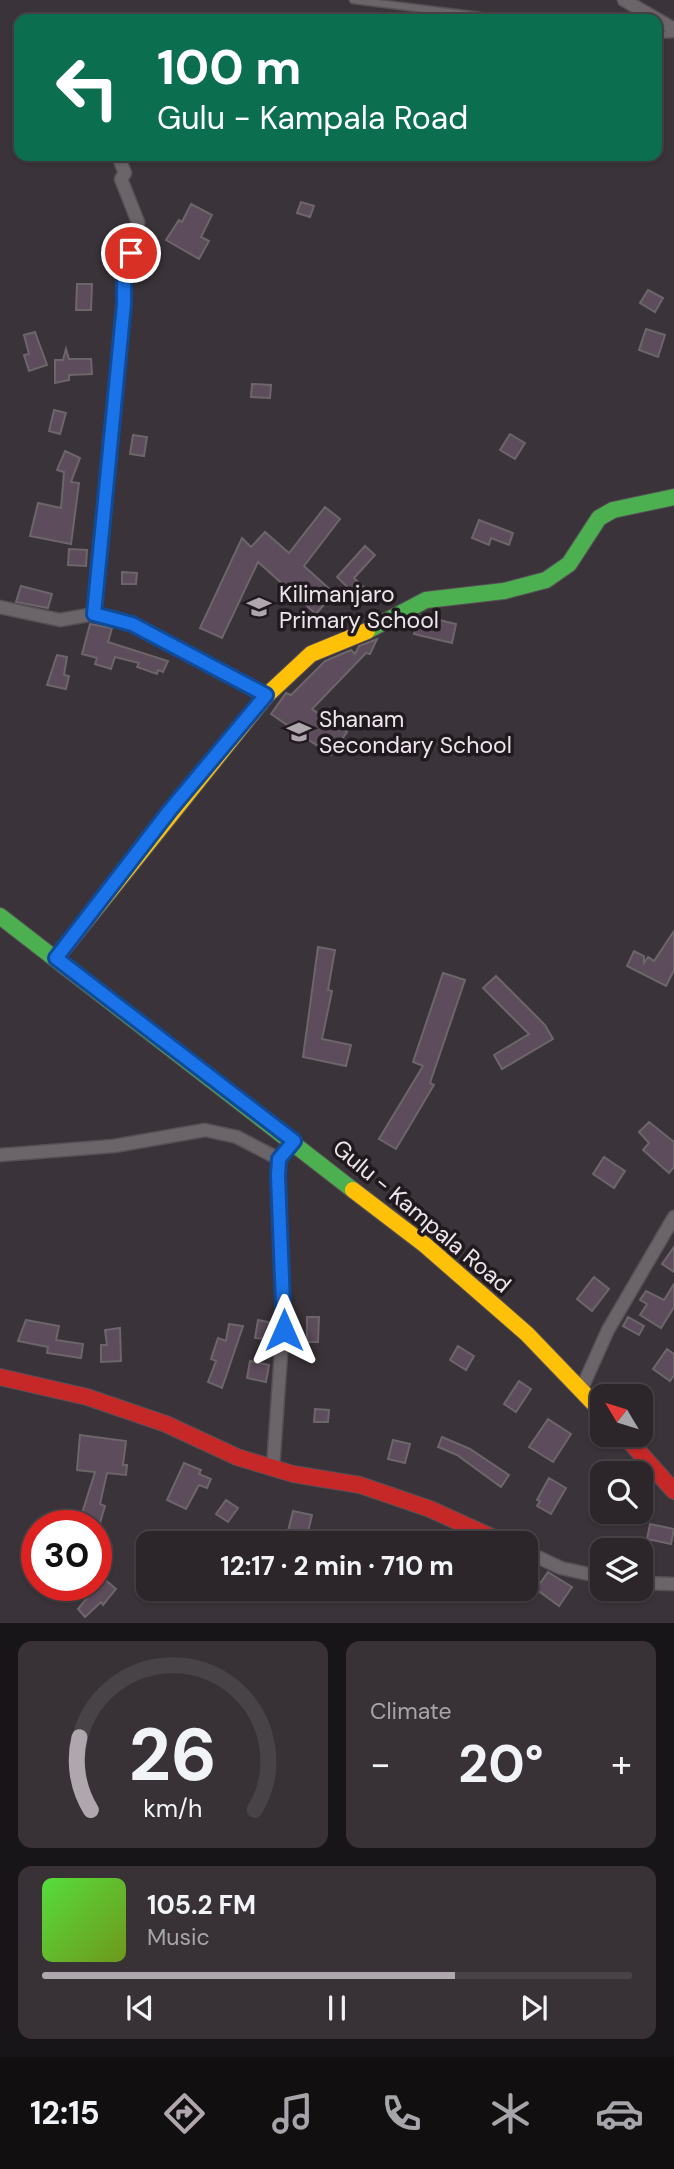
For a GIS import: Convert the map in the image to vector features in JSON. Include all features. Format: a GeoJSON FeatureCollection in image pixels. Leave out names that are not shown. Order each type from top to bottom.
{"type":"FeatureCollection","features":[{"type":"Feature","properties":{"kind":"street"},"geometry":{"type":"LineString","coordinates":[[624,0],[646,14]]}},
{"type":"Feature","properties":{"kind":"street"},"geometry":{"type":"LineString","coordinates":[[94,614],[124,304],[124,272],[138,233],[138,222],[121,179],[125,173],[120,161]]}},
{"type":"Feature","properties":{"kind":"street"},"geometry":{"type":"LineString","coordinates":[[56,958],[170,810],[266,695],[310,654],[366,631],[411,605],[426,600],[524,587],[546,580],[569,564],[589,529],[599,518],[613,510],[674,497]]}},
{"type":"Feature","properties":{"kind":"street"},"geometry":{"type":"LineString","coordinates":[[0,607],[60,620],[94,614],[132,624],[266,695]]}},
{"type":"Feature","properties":{"kind":"street","name":"Gulu - Kampala Road"},"geometry":{"type":"LineString","coordinates":[[0,916],[294,1141],[436,1254],[527,1334],[590,1399]]}},
{"type":"Feature","properties":{"kind":"street"},"geometry":{"type":"LineString","coordinates":[[0,1155],[114,1146],[205,1130],[237,1137],[279,1159]]}},
{"type":"Feature","properties":{"kind":"street"},"geometry":{"type":"LineString","coordinates":[[273,1468],[284,1350],[279,1159],[294,1141]]}},
{"type":"Feature","properties":{"kind":"street"},"geometry":{"type":"LineString","coordinates":[[581,1390],[613,1320],[674,1217]]}},
{"type":"Feature","properties":{"kind":"street"},"geometry":{"type":"LineString","coordinates":[[0,1377],[87,1396],[166,1424],[237,1457],[273,1468],[360,1485],[430,1509],[478,1531]]}},
{"type":"Feature","properties":{"kind":"street"},"geometry":{"type":"LineString","coordinates":[[636,1447],[674,1491]]}},
{"type":"Feature","properties":{"kind":"street"},"geometry":{"type":"LineString","coordinates":[[538,1557],[561,1568],[590,1574]]}},
{"type":"Feature","properties":{"kind":"street"},"geometry":{"type":"LineString","coordinates":[[653,1583],[674,1584]]}},
{"type":"Feature","properties":{"kind":"lane"},"geometry":{"type":"LineString","coordinates":[[353,0],[464,14]]}},
{"type":"Feature","properties":{"kind":"building"},"geometry":{"type":"Polygon","coordinates":[[[301,202],[314,206],[310,217],[297,213],[301,202]]]}},
{"type":"Feature","properties":{"kind":"building"},"geometry":{"type":"Polygon","coordinates":[[[191,204],[212,215],[201,237],[209,241],[199,259],[166,240],[179,220],[182,222],[191,204]]]}},
{"type":"Feature","properties":{"kind":"building"},"geometry":{"type":"Polygon","coordinates":[[[77,284],[92,284],[91,310],[76,310],[77,284]]]}},
{"type":"Feature","properties":{"kind":"building"},"geometry":{"type":"Polygon","coordinates":[[[648,290],[663,298],[655,312],[640,303],[648,290]]]}},
{"type":"Feature","properties":{"kind":"building"},"geometry":{"type":"Polygon","coordinates":[[[646,329],[665,335],[658,357],[639,350],[646,329]]]}},
{"type":"Feature","properties":{"kind":"building"},"geometry":{"type":"Polygon","coordinates":[[[35,332],[47,365],[29,371],[24,355],[29,354],[24,335],[35,332]]]}},
{"type":"Feature","properties":{"kind":"building"},"geometry":{"type":"Polygon","coordinates":[[[66,349],[69,359],[91,359],[92,374],[69,375],[69,380],[55,383],[55,360],[63,360],[66,349]]]}},
{"type":"Feature","properties":{"kind":"building"},"geometry":{"type":"Polygon","coordinates":[[[252,384],[271,385],[270,398],[251,397],[252,384]]]}},
{"type":"Feature","properties":{"kind":"building"},"geometry":{"type":"Polygon","coordinates":[[[54,410],[66,413],[60,434],[49,431],[54,410]]]}},
{"type":"Feature","properties":{"kind":"building"},"geometry":{"type":"Polygon","coordinates":[[[510,434],[525,443],[515,459],[500,450],[510,434]]]}},
{"type":"Feature","properties":{"kind":"building"},"geometry":{"type":"Polygon","coordinates":[[[133,435],[147,437],[144,456],[130,454],[133,435]]]}},
{"type":"Feature","properties":{"kind":"building"},"geometry":{"type":"Polygon","coordinates":[[[65,451],[80,458],[71,482],[79,483],[71,544],[30,536],[38,503],[61,508],[64,472],[57,470],[65,451]]]}},
{"type":"Feature","properties":{"kind":"building"},"geometry":{"type":"Polygon","coordinates":[[[325,507],[340,519],[304,566],[334,593],[316,614],[258,562],[222,638],[200,628],[242,538],[251,547],[265,532],[289,553],[325,507]]]}},
{"type":"Feature","properties":{"kind":"building"},"geometry":{"type":"Polygon","coordinates":[[[479,520],[513,533],[509,545],[491,538],[489,545],[472,538],[479,520]]]}},
{"type":"Feature","properties":{"kind":"building"},"geometry":{"type":"Polygon","coordinates":[[[365,546],[375,555],[354,578],[373,596],[365,604],[337,577],[365,546]]]}},
{"type":"Feature","properties":{"kind":"building"},"geometry":{"type":"Polygon","coordinates":[[[69,549],[87,550],[86,566],[68,565],[69,549]]]}},
{"type":"Feature","properties":{"kind":"building"},"geometry":{"type":"Polygon","coordinates":[[[122,572],[137,573],[136,584],[122,584],[122,572]]]}},
{"type":"Feature","properties":{"kind":"building"},"geometry":{"type":"Polygon","coordinates":[[[21,586],[52,594],[48,608],[16,602],[21,586]]]}},
{"type":"Feature","properties":{"kind":"building"},"geometry":{"type":"Polygon","coordinates":[[[419,615],[456,624],[452,643],[414,634],[419,615]]]}},
{"type":"Feature","properties":{"kind":"building"},"geometry":{"type":"Polygon","coordinates":[[[90,624],[112,628],[108,642],[168,661],[163,672],[158,670],[157,674],[137,667],[139,663],[115,657],[111,669],[95,664],[97,658],[82,654],[90,624]]]}},
{"type":"Feature","properties":{"kind":"building"},"geometry":{"type":"Polygon","coordinates":[[[377,639],[370,654],[366,653],[312,709],[347,732],[331,755],[271,714],[286,693],[291,695],[325,661],[351,650],[355,654],[359,646],[377,639]]]}},
{"type":"Feature","properties":{"kind":"building"},"geometry":{"type":"Polygon","coordinates":[[[57,655],[67,657],[64,675],[69,676],[66,689],[47,685],[57,655]]]}},
{"type":"Feature","properties":{"kind":"building"},"geometry":{"type":"Polygon","coordinates":[[[674,931],[674,970],[666,986],[627,966],[634,951],[644,956],[644,963],[648,957],[654,961],[674,931]]]}},
{"type":"Feature","properties":{"kind":"building"},"geometry":{"type":"Polygon","coordinates":[[[318,947],[335,950],[328,990],[332,991],[322,1039],[351,1045],[346,1066],[303,1057],[318,947]]]}},
{"type":"Feature","properties":{"kind":"building"},"geometry":{"type":"Polygon","coordinates":[[[443,973],[465,980],[430,1083],[434,1085],[396,1149],[379,1139],[423,1066],[413,1062],[443,973]]]}},
{"type":"Feature","properties":{"kind":"building"},"geometry":{"type":"Polygon","coordinates":[[[496,976],[545,1025],[553,1039],[502,1069],[494,1055],[529,1034],[483,988],[496,976]]]}},
{"type":"Feature","properties":{"kind":"building"},"geometry":{"type":"Polygon","coordinates":[[[649,1122],[674,1142],[674,1167],[669,1173],[643,1150],[649,1143],[639,1132],[649,1122]]]}},
{"type":"Feature","properties":{"kind":"building"},"geometry":{"type":"Polygon","coordinates":[[[604,1157],[625,1171],[614,1188],[593,1174],[604,1157]]]}},
{"type":"Feature","properties":{"kind":"building"},"geometry":{"type":"Polygon","coordinates":[[[674,1247],[674,1272],[662,1264],[674,1247]]]}},
{"type":"Feature","properties":{"kind":"building"},"geometry":{"type":"Polygon","coordinates":[[[594,1277],[609,1289],[592,1311],[577,1299],[594,1277]]]}},
{"type":"Feature","properties":{"kind":"building"},"geometry":{"type":"Polygon","coordinates":[[[674,1284],[674,1307],[661,1328],[640,1315],[647,1304],[640,1300],[646,1291],[664,1300],[674,1284]]]}},
{"type":"Feature","properties":{"kind":"building"},"geometry":{"type":"Polygon","coordinates":[[[307,1317],[319,1317],[318,1342],[307,1342],[307,1317]]]}},
{"type":"Feature","properties":{"kind":"building"},"geometry":{"type":"Polygon","coordinates":[[[628,1317],[644,1326],[639,1335],[623,1326],[628,1317]]]}},
{"type":"Feature","properties":{"kind":"building"},"geometry":{"type":"Polygon","coordinates":[[[26,1320],[59,1326],[56,1340],[83,1344],[81,1358],[47,1353],[48,1347],[18,1341],[26,1320]]]}},
{"type":"Feature","properties":{"kind":"building"},"geometry":{"type":"Polygon","coordinates":[[[258,1320],[269,1322],[267,1339],[255,1338],[258,1320]]]}},
{"type":"Feature","properties":{"kind":"building"},"geometry":{"type":"Polygon","coordinates":[[[229,1324],[243,1326],[222,1388],[208,1382],[216,1361],[211,1359],[218,1338],[226,1341],[229,1324]]]}},
{"type":"Feature","properties":{"kind":"building"},"geometry":{"type":"Polygon","coordinates":[[[120,1328],[121,1361],[101,1362],[101,1345],[107,1345],[105,1330],[120,1328]]]}},
{"type":"Feature","properties":{"kind":"building"},"geometry":{"type":"Polygon","coordinates":[[[458,1346],[474,1356],[466,1370],[450,1360],[458,1346]]]}},
{"type":"Feature","properties":{"kind":"building"},"geometry":{"type":"Polygon","coordinates":[[[667,1349],[674,1354],[674,1375],[670,1381],[653,1369],[667,1349]]]}},
{"type":"Feature","properties":{"kind":"building"},"geometry":{"type":"Polygon","coordinates":[[[250,1361],[269,1365],[266,1382],[247,1378],[250,1361]]]}},
{"type":"Feature","properties":{"kind":"building"},"geometry":{"type":"Polygon","coordinates":[[[519,1381],[531,1389],[516,1412],[504,1404],[519,1381]]]}},
{"type":"Feature","properties":{"kind":"building"},"geometry":{"type":"Polygon","coordinates":[[[315,1409],[329,1410],[328,1422],[314,1422],[315,1409]]]}},
{"type":"Feature","properties":{"kind":"building"},"geometry":{"type":"Polygon","coordinates":[[[548,1419],[571,1434],[553,1462],[529,1447],[548,1419]]]}},
{"type":"Feature","properties":{"kind":"building"},"geometry":{"type":"Polygon","coordinates":[[[80,1435],[126,1441],[123,1465],[127,1465],[126,1475],[107,1473],[100,1504],[105,1506],[104,1510],[83,1510],[95,1472],[77,1470],[80,1435]]]}},
{"type":"Feature","properties":{"kind":"building"},"geometry":{"type":"Polygon","coordinates":[[[442,1437],[470,1449],[509,1475],[501,1487],[457,1455],[438,1447],[442,1437]]]}},
{"type":"Feature","properties":{"kind":"building"},"geometry":{"type":"Polygon","coordinates":[[[393,1440],[410,1444],[405,1463],[388,1459],[393,1440]]]}},
{"type":"Feature","properties":{"kind":"building"},"geometry":{"type":"Polygon","coordinates":[[[184,1463],[201,1470],[199,1474],[211,1479],[207,1488],[199,1485],[186,1509],[167,1500],[184,1463]]]}},
{"type":"Feature","properties":{"kind":"building"},"geometry":{"type":"Polygon","coordinates":[[[549,1478],[566,1488],[551,1514],[537,1506],[540,1501],[537,1500],[549,1478]]]}},
{"type":"Feature","properties":{"kind":"building"},"geometry":{"type":"Polygon","coordinates":[[[226,1500],[238,1508],[228,1522],[216,1514],[226,1500]]]}},
{"type":"Feature","properties":{"kind":"building"},"geometry":{"type":"Polygon","coordinates":[[[293,1511],[312,1515],[308,1531],[288,1531],[293,1511]]]}},
{"type":"Feature","properties":{"kind":"building"},"geometry":{"type":"Polygon","coordinates":[[[650,1524],[674,1529],[671,1544],[647,1538],[650,1524]]]}},
{"type":"Feature","properties":{"kind":"building"},"geometry":{"type":"Polygon","coordinates":[[[548,1572],[572,1587],[559,1606],[538,1590],[548,1572]]]}},
{"type":"Feature","properties":{"kind":"building"},"geometry":{"type":"Polygon","coordinates":[[[84,1601],[106,1601],[103,1605],[101,1602],[85,1617],[78,1609],[84,1601]]]}},
{"type":"Feature","properties":{"kind":"traffic: fast"},"geometry":{"type":"LineString","coordinates":[[367,631],[426,600],[504,591],[546,580],[569,564],[599,518],[613,510],[674,497]]}},
{"type":"Feature","properties":{"kind":"traffic: fast"},"geometry":{"type":"LineString","coordinates":[[0,916],[353,1190]]}},
{"type":"Feature","properties":{"kind":"traffic: slow"},"geometry":{"type":"LineString","coordinates":[[56,958],[266,696],[311,654],[367,631]]}},
{"type":"Feature","properties":{"kind":"traffic: slow"},"geometry":{"type":"LineString","coordinates":[[353,1190],[425,1245],[527,1334],[590,1400]]}},
{"type":"Feature","properties":{"kind":"traffic: jam"},"geometry":{"type":"LineString","coordinates":[[0,1377],[87,1397],[166,1424],[237,1457],[293,1474],[360,1485],[430,1509],[478,1531]]}},
{"type":"Feature","properties":{"kind":"traffic: jam"},"geometry":{"type":"LineString","coordinates":[[635,1447],[674,1491]]}},
{"type":"Feature","properties":{"kind":"place","name":"Kilimanjaro Primary School"},"geometry":{"type":"Point","coordinates":[259,607]}},
{"type":"Feature","properties":{"kind":"place","name":"Shanam Secondary School"},"geometry":{"type":"Point","coordinates":[299,732]}},
{"type":"Feature","properties":{"kind":"route"},"geometry":{"type":"LineString","coordinates":[[131,253],[124,272],[124,304],[111,430],[113,438],[107,467],[94,614],[132,624],[266,695],[170,810],[56,958],[294,1141],[279,1159],[278,1176],[284,1330]]}}]}
